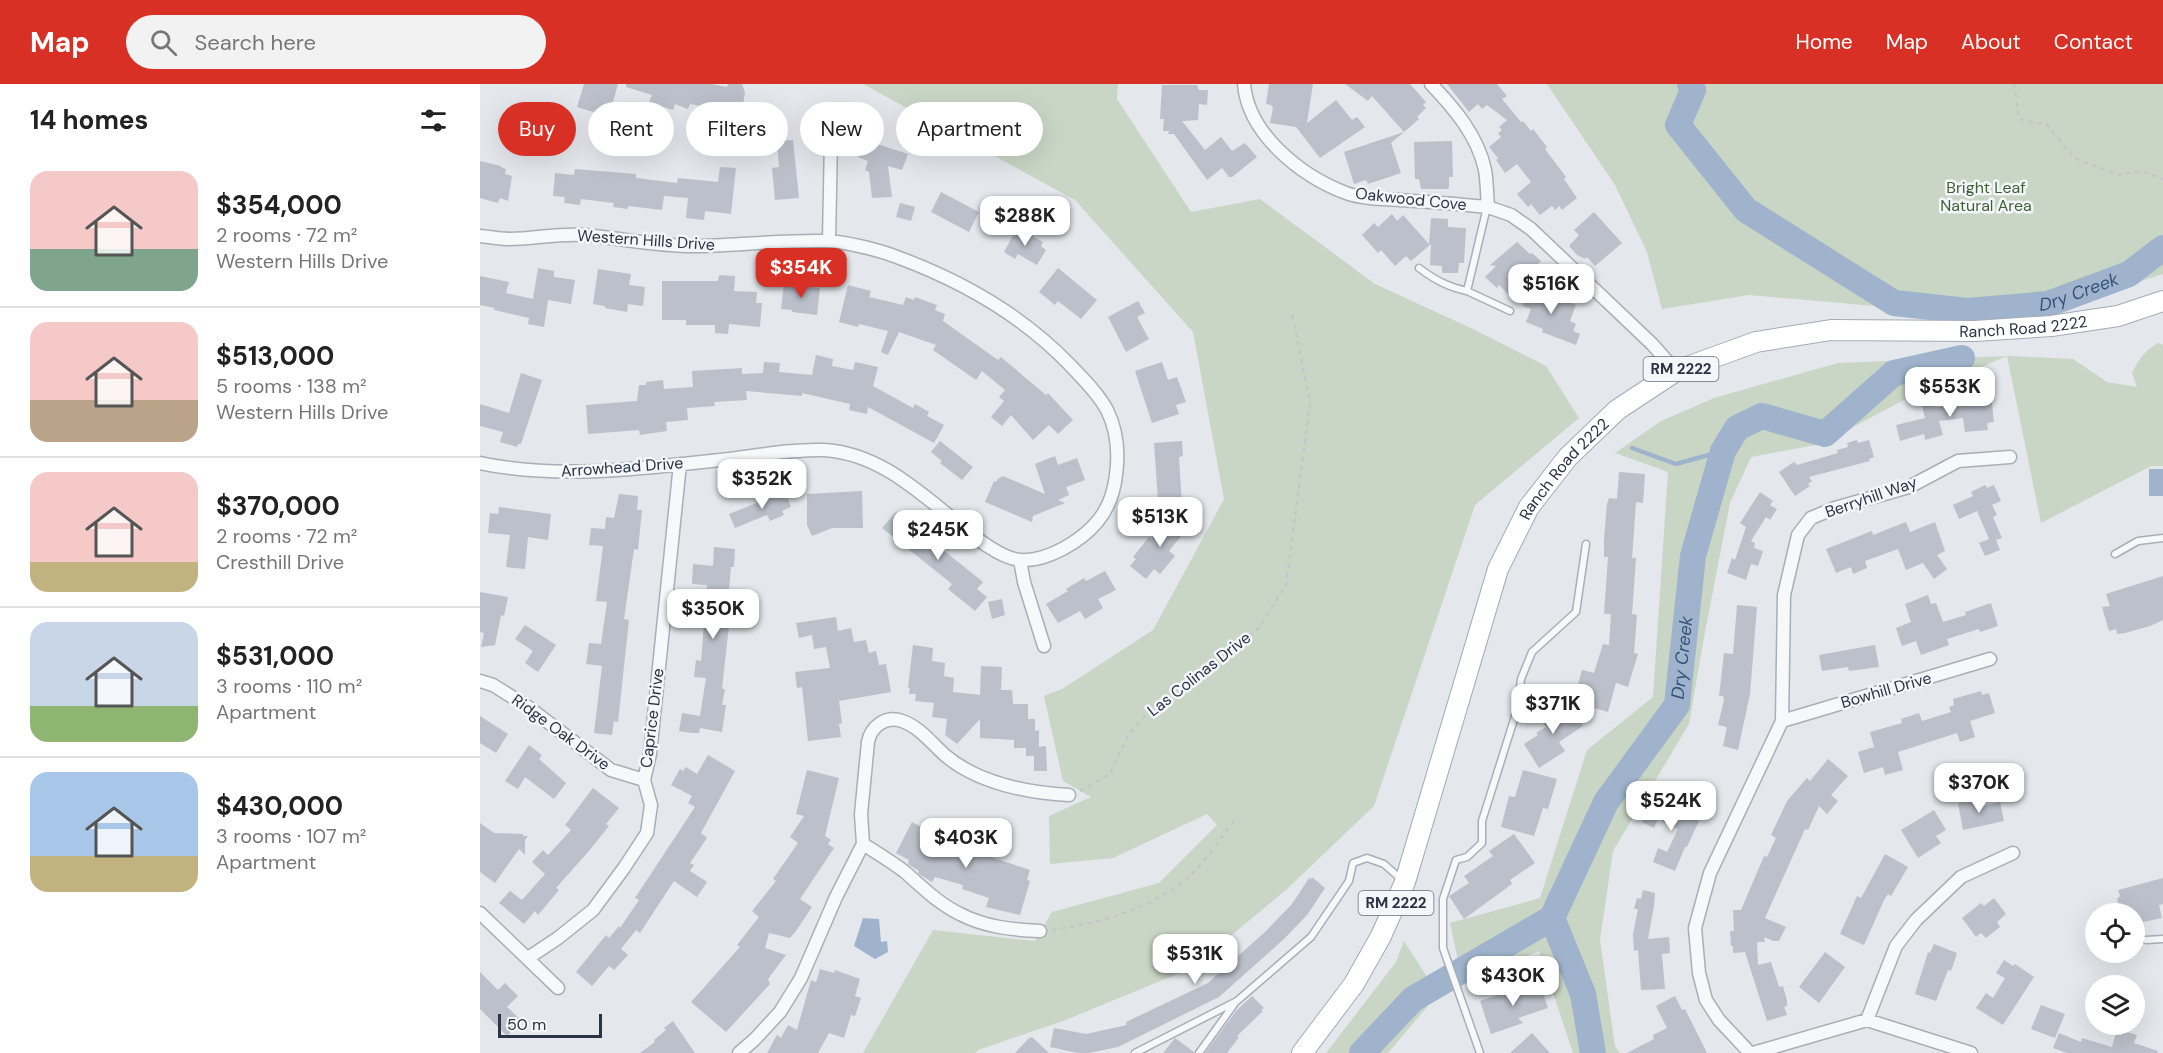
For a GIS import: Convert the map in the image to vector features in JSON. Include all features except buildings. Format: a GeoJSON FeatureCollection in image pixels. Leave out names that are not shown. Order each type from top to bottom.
{"type":"FeatureCollection","features":[{"type":"Feature","properties":{"kind":"main road","name":"Ranch Road 2222"},"geometry":{"type":"LineString","coordinates":[[1302,1053],[1354,984],[1381,936],[1405,882],[1498,569],[1529,507],[1568,457],[1617,410],[1676,371],[1756,342],[1831,330],[1975,331],[2051,326],[2118,316],[2163,301]]}},
{"type":"Feature","properties":{"kind":"street","name":"Oakwood Cove"},"geometry":{"type":"LineString","coordinates":[[1244,84],[1246,100],[1260,128],[1280,151],[1308,173],[1347,193],[1378,198],[1488,207],[1511,215],[1531,229],[1652,344],[1676,371]]}},
{"type":"Feature","properties":{"kind":"street","name":"Oakwood Cove"},"geometry":{"type":"LineString","coordinates":[[1431,84],[1466,125],[1478,147],[1485,170],[1488,207]]}},
{"type":"Feature","properties":{"kind":"street"},"geometry":{"type":"LineString","coordinates":[[829,241],[831,156]]}},
{"type":"Feature","properties":{"kind":"street","name":"Western Hills Drive"},"geometry":{"type":"LineString","coordinates":[[480,236],[509,239],[578,235],[695,246],[829,241],[892,255],[974,290],[1021,320],[1056,350],[1090,386],[1106,410],[1116,435],[1118,464],[1114,490],[1105,513],[1089,532],[1072,545],[1044,556],[1020,560]]}},
{"type":"Feature","properties":{"kind":"street","name":"Arrowhead Drive"},"geometry":{"type":"LineString","coordinates":[[480,463],[541,472],[680,464],[826,450],[852,456],[882,467],[912,486],[975,537],[999,552],[1020,560]]}},
{"type":"Feature","properties":{"kind":"street","name":"Berryhill Way"},"geometry":{"type":"LineString","coordinates":[[1782,720],[1784,595],[1798,535],[1811,519],[1835,508],[1909,487],[1958,461],[2010,457]]}},
{"type":"Feature","properties":{"kind":"street","name":"Caprice Drive"},"geometry":{"type":"LineString","coordinates":[[528,958],[593,910],[624,868],[646,833],[650,820],[651,805],[644,780],[650,754],[680,464]]}},
{"type":"Feature","properties":{"kind":"street"},"geometry":{"type":"LineString","coordinates":[[1020,560],[1024,582],[1044,646]]}},
{"type":"Feature","properties":{"kind":"street","name":"Bowhill Drive"},"geometry":{"type":"LineString","coordinates":[[1782,720],[1990,659]]}},
{"type":"Feature","properties":{"kind":"street","name":"Ridge Oak Drive"},"geometry":{"type":"LineString","coordinates":[[480,681],[493,685],[528,707],[611,770],[644,780]]}},
{"type":"Feature","properties":{"kind":"street"},"geometry":{"type":"LineString","coordinates":[[739,1053],[780,1012],[801,978],[836,897],[863,844],[861,814],[870,732],[879,723],[891,719],[902,720],[916,729],[946,757],[968,770],[1026,790],[1069,795]]}},
{"type":"Feature","properties":{"kind":"street"},"geometry":{"type":"LineString","coordinates":[[1782,720],[1710,873],[1695,928],[1699,973],[1706,1000],[1719,1020],[1751,1053],[1867,1020],[1971,1053]]}},
{"type":"Feature","properties":{"kind":"street"},"geometry":{"type":"LineString","coordinates":[[863,844],[959,914],[984,924],[1014,930],[1040,931]]}},
{"type":"Feature","properties":{"kind":"street"},"geometry":{"type":"LineString","coordinates":[[1867,1020],[1896,946],[1916,920],[1960,877],[2013,853]]}},
{"type":"Feature","properties":{"kind":"street"},"geometry":{"type":"LineString","coordinates":[[480,913],[558,988]]}},
{"type":"Feature","properties":{"kind":"lane"},"geometry":{"type":"LineString","coordinates":[[1467,291],[1488,207]]}},
{"type":"Feature","properties":{"kind":"lane"},"geometry":{"type":"LineString","coordinates":[[1419,268],[1450,287],[1467,291],[1510,310]]}},
{"type":"Feature","properties":{"kind":"lane"},"geometry":{"type":"LineString","coordinates":[[2115,554],[2138,541],[2163,538]]}},
{"type":"Feature","properties":{"kind":"lane"},"geometry":{"type":"LineString","coordinates":[[1480,1053],[1446,957],[1442,936],[1443,899],[1456,860],[1467,857],[1482,843],[1482,821],[1517,710],[1521,679],[1532,652],[1576,612],[1586,544]]}},
{"type":"Feature","properties":{"kind":"lane"},"geometry":{"type":"LineString","coordinates":[[1135,1053],[1237,1000],[1311,937],[1349,881],[1353,864],[1367,858],[1384,864],[1405,882]]}},
{"type":"Feature","properties":{"kind":"lane"},"geometry":{"type":"LineString","coordinates":[[2146,940],[2163,939]]}},
{"type":"Feature","properties":{"kind":"lane"},"geometry":{"type":"LineString","coordinates":[[1199,1053],[1237,1000]]}},
{"type":"Feature","properties":{"kind":"path"},"geometry":{"type":"LineString","coordinates":[[2014,84],[2019,119],[2047,125],[2074,158],[2118,175],[2141,171],[2163,179]]}},
{"type":"Feature","properties":{"kind":"path","name":"Las Colinas Drive"},"geometry":{"type":"LineString","coordinates":[[1069,795],[1110,774],[1128,735],[1153,707],[1259,628],[1286,585],[1310,403],[1291,309]]}},
{"type":"Feature","properties":{"kind":"path"},"geometry":{"type":"LineString","coordinates":[[1040,931],[1081,925],[1119,915],[1151,902],[1180,884],[1202,862],[1234,821]]}},
{"type":"Feature","properties":{"kind":"green space"},"geometry":{"type":"Polygon","coordinates":[[[863,84],[1118,84],[1117,99],[1191,212],[1260,199],[1375,284],[1546,366],[1579,418],[1475,505],[1374,806],[1287,889],[1192,968],[1063,1021],[975,1053],[863,1053],[933,930],[1035,941],[1052,912],[1159,883],[1217,825],[1207,814],[1113,858],[1050,864],[1049,816],[1091,797],[1063,781],[1044,696],[1062,689],[1153,630],[1224,499],[1193,332],[1075,200],[995,156],[1043,156],[1043,102],[896,102],[863,84]]]}},
{"type":"Feature","properties":{"kind":"green space","name":"Bright Leaf Natural Area"},"geometry":{"type":"Polygon","coordinates":[[[1547,84],[2163,84],[2163,274],[2094,296],[1999,310],[1875,306],[1749,295],[1662,309],[1647,252],[1615,185],[1547,84]]]}},
{"type":"Feature","properties":{"kind":"green space"},"geometry":{"type":"Polygon","coordinates":[[[2159,343],[2163,345],[2163,466],[2151,466],[2041,523],[2007,356],[2073,359],[2107,382],[2137,387],[2132,373],[2137,364],[2150,349],[2159,343]]]}},
{"type":"Feature","properties":{"kind":"green space"},"geometry":{"type":"Polygon","coordinates":[[[2007,356],[1902,401],[1821,444],[1751,457],[1730,503],[1689,724],[1613,851],[1600,940],[1615,1046],[1620,1053],[1573,1053],[1539,951],[1463,984],[1450,923],[1540,898],[1587,750],[1653,697],[1668,472],[1615,453],[1661,421],[1714,398],[1838,363],[2007,356]]]}},
{"type":"Feature","properties":{"kind":"green space"},"geometry":{"type":"Polygon","coordinates":[[[1404,941],[1438,994],[1388,1053],[1326,1053],[1396,962],[1404,941]]]}},
{"type":"Feature","properties":{"kind":"water"},"geometry":{"type":"Polygon","coordinates":[[[2149,469],[2163,469],[2163,496],[2149,496],[2149,469]]]}},
{"type":"Feature","properties":{"kind":"water"},"geometry":{"type":"Polygon","coordinates":[[[863,918],[879,919],[881,942],[887,941],[888,952],[875,959],[854,946],[863,918]]]}},
{"type":"Feature","properties":{"kind":"waterway"},"geometry":{"type":"LineString","coordinates":[[1690,84],[1693,90],[1678,125],[1746,210],[1894,303],[1968,311],[2048,304],[2129,274],[2163,248]]}},
{"type":"Feature","properties":{"kind":"waterway","name":"Dry Creek"},"geometry":{"type":"LineString","coordinates":[[1362,1053],[1413,999],[1552,918],[1606,802],[1677,705],[1693,556],[1723,451],[1737,428],[1762,416],[1825,434],[1894,373],[1962,358]]}},
{"type":"Feature","properties":{"kind":"waterway"},"geometry":{"type":"LineString","coordinates":[[1632,448],[1676,464],[1723,451]]}},
{"type":"Feature","properties":{"kind":"waterway"},"geometry":{"type":"LineString","coordinates":[[1552,918],[1583,994],[1593,1053]]}}]}
